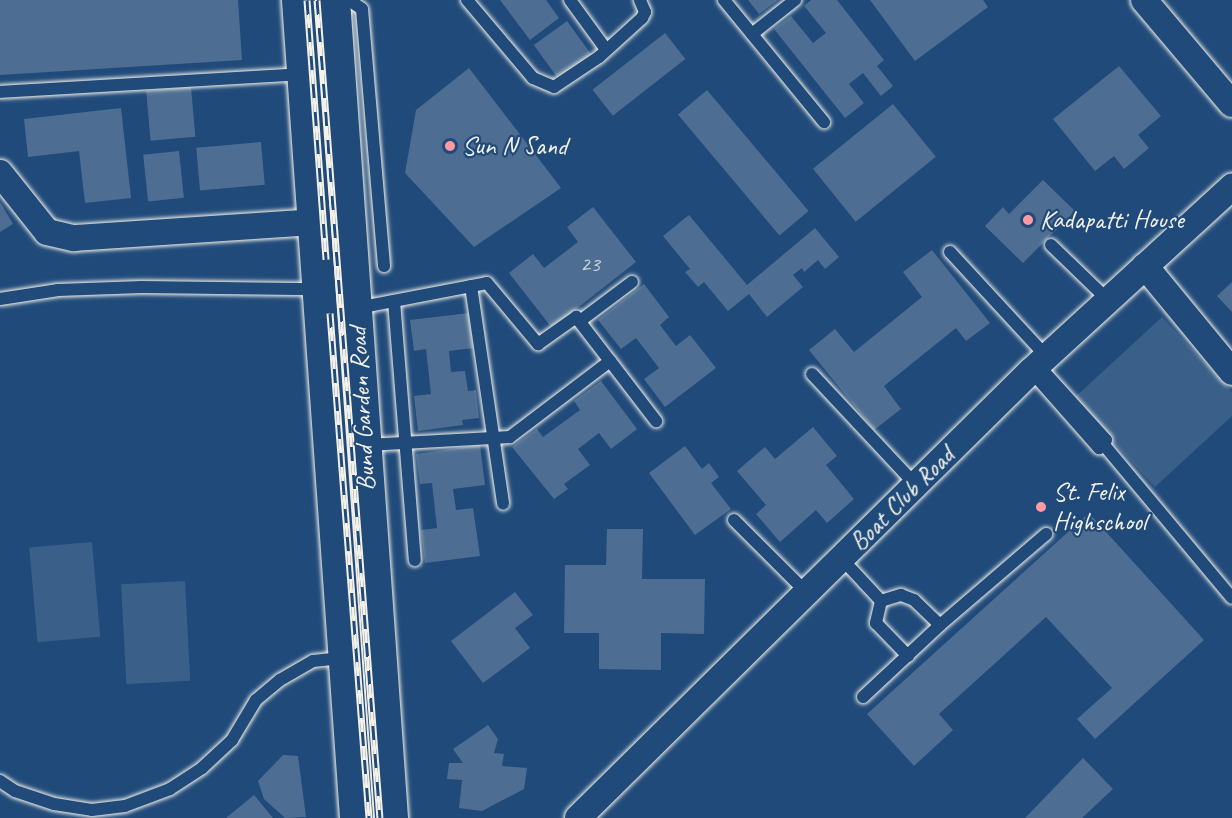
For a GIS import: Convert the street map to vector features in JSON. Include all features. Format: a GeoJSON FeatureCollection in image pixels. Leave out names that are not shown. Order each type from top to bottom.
{"type":"FeatureCollection","features":[{"type":"Feature","properties":{"kind":"highway","name":"Bund Garden Road"},"geometry":{"type":"LineString","coordinates":[[297,0],[315,222],[317,289],[356,818]]}},
{"type":"Feature","properties":{"kind":"highway","name":"Bund Garden Road"},"geometry":{"type":"LineString","coordinates":[[333,1],[356,308],[362,446],[391,818]]}},
{"type":"Feature","properties":{"kind":"street"},"geometry":{"type":"LineString","coordinates":[[1144,0],[1232,104]]}},
{"type":"Feature","properties":{"kind":"street"},"geometry":{"type":"LineString","coordinates":[[0,173],[47,232],[74,238],[315,222]]}},
{"type":"Feature","properties":{"kind":"street","name":"Boat Club Road"},"geometry":{"type":"LineString","coordinates":[[578,818],[1039,364],[1232,187]]}},
{"type":"Feature","properties":{"kind":"street"},"geometry":{"type":"LineString","coordinates":[[1145,266],[1232,372]]}},
{"type":"Feature","properties":{"kind":"lane"},"geometry":{"type":"LineString","coordinates":[[468,0],[546,87],[564,85],[642,18],[645,12],[640,0]]}},
{"type":"Feature","properties":{"kind":"lane"},"geometry":{"type":"LineString","coordinates":[[570,0],[605,48]]}},
{"type":"Feature","properties":{"kind":"lane"},"geometry":{"type":"LineString","coordinates":[[724,0],[824,122]]}},
{"type":"Feature","properties":{"kind":"lane"},"geometry":{"type":"LineString","coordinates":[[752,34],[795,0]]}},
{"type":"Feature","properties":{"kind":"lane"},"geometry":{"type":"LineString","coordinates":[[333,1],[352,2],[362,9],[384,266]]}},
{"type":"Feature","properties":{"kind":"lane"},"geometry":{"type":"LineString","coordinates":[[0,92],[303,74]]}},
{"type":"Feature","properties":{"kind":"lane"},"geometry":{"type":"LineString","coordinates":[[1051,245],[1108,300]]}},
{"type":"Feature","properties":{"kind":"lane"},"geometry":{"type":"LineString","coordinates":[[950,252],[1039,364],[1099,448],[1104,445],[1232,598]]}},
{"type":"Feature","properties":{"kind":"lane"},"geometry":{"type":"LineString","coordinates":[[580,321],[632,282]]}},
{"type":"Feature","properties":{"kind":"lane"},"geometry":{"type":"LineString","coordinates":[[356,308],[487,283],[538,344],[576,317],[656,421]]}},
{"type":"Feature","properties":{"kind":"lane"},"geometry":{"type":"LineString","coordinates":[[471,286],[491,438],[503,504]]}},
{"type":"Feature","properties":{"kind":"lane"},"geometry":{"type":"LineString","coordinates":[[0,298],[58,290],[130,287],[317,289]]}},
{"type":"Feature","properties":{"kind":"lane"},"geometry":{"type":"LineString","coordinates":[[394,301],[415,561]]}},
{"type":"Feature","properties":{"kind":"lane"},"geometry":{"type":"LineString","coordinates":[[362,446],[510,437],[610,361]]}},
{"type":"Feature","properties":{"kind":"lane"},"geometry":{"type":"LineString","coordinates":[[812,374],[916,485]]}},
{"type":"Feature","properties":{"kind":"lane"},"geometry":{"type":"LineString","coordinates":[[734,520],[807,593]]}},
{"type":"Feature","properties":{"kind":"lane"},"geometry":{"type":"LineString","coordinates":[[863,697],[940,626],[1046,534]]}},
{"type":"Feature","properties":{"kind":"lane"},"geometry":{"type":"LineString","coordinates":[[842,559],[881,601]]}},
{"type":"Feature","properties":{"kind":"lane"},"geometry":{"type":"LineString","coordinates":[[881,601],[901,595],[914,600],[940,626]]}},
{"type":"Feature","properties":{"kind":"lane"},"geometry":{"type":"LineString","coordinates":[[881,601],[876,623],[908,656]]}},
{"type":"Feature","properties":{"kind":"lane"},"geometry":{"type":"LineString","coordinates":[[0,781],[15,791],[54,804],[92,810],[125,806],[170,789],[202,768],[232,740],[256,700],[279,680],[313,661],[343,658]]}},
{"type":"Feature","properties":{"kind":"shaded area"},"geometry":{"type":"Polygon","coordinates":[[[1162,317],[1232,392],[1232,416],[1155,487],[1073,399],[1162,317]]]}},
{"type":"Feature","properties":{"kind":"shaded area"},"geometry":{"type":"Polygon","coordinates":[[[92,542],[100,637],[38,642],[29,547],[92,542]]]}},
{"type":"Feature","properties":{"kind":"shaded area"},"geometry":{"type":"Polygon","coordinates":[[[185,581],[190,681],[126,684],[121,584],[185,581]]]}},
{"type":"Feature","properties":{"kind":"building"},"geometry":{"type":"Polygon","coordinates":[[[0,0],[238,0],[242,60],[0,75],[0,0]]]}},
{"type":"Feature","properties":{"kind":"building"},"geometry":{"type":"Polygon","coordinates":[[[500,0],[546,0],[559,18],[530,40],[500,0]]]}},
{"type":"Feature","properties":{"kind":"building"},"geometry":{"type":"Polygon","coordinates":[[[748,0],[778,0],[759,14],[748,0]]]}},
{"type":"Feature","properties":{"kind":"building"},"geometry":{"type":"Polygon","coordinates":[[[811,0],[837,0],[884,60],[877,66],[893,86],[881,96],[863,73],[849,84],[864,103],[845,118],[774,29],[791,16],[813,43],[826,33],[804,6],[811,0]]]}},
{"type":"Feature","properties":{"kind":"building"},"geometry":{"type":"Polygon","coordinates":[[[870,0],[983,0],[988,7],[915,61],[870,0]]]}},
{"type":"Feature","properties":{"kind":"building"},"geometry":{"type":"Polygon","coordinates":[[[567,21],[592,56],[559,80],[534,45],[567,21]]]}},
{"type":"Feature","properties":{"kind":"building"},"geometry":{"type":"Polygon","coordinates":[[[665,33],[685,59],[613,116],[593,90],[665,33]]]}},
{"type":"Feature","properties":{"kind":"building"},"geometry":{"type":"Polygon","coordinates":[[[1119,66],[1161,116],[1138,135],[1149,148],[1124,169],[1114,156],[1095,171],[1053,119],[1119,66]]]}},
{"type":"Feature","properties":{"kind":"building"},"geometry":{"type":"Polygon","coordinates":[[[469,68],[561,188],[474,247],[405,173],[416,110],[469,68]]]}},
{"type":"Feature","properties":{"kind":"building"},"geometry":{"type":"Polygon","coordinates":[[[191,87],[195,137],[151,141],[146,91],[191,87]]]}},
{"type":"Feature","properties":{"kind":"building"},"geometry":{"type":"Polygon","coordinates":[[[707,90],[809,211],[779,235],[678,114],[707,90]]]}},
{"type":"Feature","properties":{"kind":"building"},"geometry":{"type":"Polygon","coordinates":[[[893,104],[936,157],[856,222],[813,169],[893,104]]]}},
{"type":"Feature","properties":{"kind":"building"},"geometry":{"type":"Polygon","coordinates":[[[121,108],[131,198],[85,203],[79,151],[28,157],[24,119],[121,108]]]}},
{"type":"Feature","properties":{"kind":"building"},"geometry":{"type":"Polygon","coordinates":[[[261,142],[265,185],[200,191],[196,148],[261,142]]]}},
{"type":"Feature","properties":{"kind":"building"},"geometry":{"type":"Polygon","coordinates":[[[179,151],[184,198],[148,202],[143,155],[179,151]]]}},
{"type":"Feature","properties":{"kind":"building","name":"Kadapatti House"},"geometry":{"type":"Polygon","coordinates":[[[1043,180],[1075,211],[1023,263],[985,226],[1003,207],[1009,214],[1043,180]]]}},
{"type":"Feature","properties":{"kind":"building"},"geometry":{"type":"Polygon","coordinates":[[[0,202],[13,224],[0,232],[0,202]]]}},
{"type":"Feature","properties":{"kind":"building"},"geometry":{"type":"Polygon","coordinates":[[[593,207],[636,262],[552,328],[509,273],[533,254],[544,268],[578,242],[567,227],[593,207]]]}},
{"type":"Feature","properties":{"kind":"building"},"geometry":{"type":"Polygon","coordinates":[[[689,215],[747,285],[815,228],[839,257],[825,269],[818,260],[804,272],[802,268],[793,275],[803,287],[767,317],[749,294],[728,311],[704,282],[698,287],[685,272],[690,269],[663,236],[689,215]]]}},
{"type":"Feature","properties":{"kind":"building"},"geometry":{"type":"Polygon","coordinates":[[[932,250],[990,323],[966,341],[956,328],[884,386],[901,409],[874,430],[809,350],[835,329],[854,352],[922,297],[903,272],[932,250]]]}},
{"type":"Feature","properties":{"kind":"building"},"geometry":{"type":"Polygon","coordinates":[[[1232,282],[1232,312],[1217,296],[1232,282]]]}},
{"type":"Feature","properties":{"kind":"building"},"geometry":{"type":"Polygon","coordinates":[[[644,284],[669,317],[660,325],[676,346],[690,335],[716,368],[665,407],[644,379],[659,368],[636,338],[621,349],[598,320],[644,284]]]}},
{"type":"Feature","properties":{"kind":"building"},"geometry":{"type":"Polygon","coordinates":[[[469,313],[473,348],[449,351],[451,372],[465,371],[468,391],[476,390],[479,418],[462,420],[463,425],[418,431],[414,396],[431,394],[426,349],[414,351],[410,320],[469,313]]]}},
{"type":"Feature","properties":{"kind":"building"},"geometry":{"type":"Polygon","coordinates":[[[601,381],[637,429],[611,449],[599,433],[578,449],[590,465],[564,484],[568,489],[554,499],[512,447],[537,429],[543,437],[580,410],[574,401],[601,381]]]}},
{"type":"Feature","properties":{"kind":"building"},"geometry":{"type":"Polygon","coordinates":[[[813,427],[837,456],[826,465],[854,499],[827,523],[816,510],[780,542],[756,514],[766,505],[737,471],[765,447],[775,459],[813,427]]]}},
{"type":"Feature","properties":{"kind":"building"},"geometry":{"type":"Polygon","coordinates":[[[480,445],[485,485],[453,489],[456,510],[473,508],[480,556],[425,563],[421,530],[437,528],[432,483],[420,484],[416,454],[480,445]]]}},
{"type":"Feature","properties":{"kind":"building"},"geometry":{"type":"Polygon","coordinates":[[[685,446],[702,469],[709,463],[719,477],[711,483],[731,509],[695,535],[649,473],[685,446]]]}},
{"type":"Feature","properties":{"kind":"building"},"geometry":{"type":"Polygon","coordinates":[[[1089,513],[1204,640],[1095,739],[1077,719],[1112,688],[1046,617],[939,714],[953,730],[914,766],[867,714],[1089,513]]]}},
{"type":"Feature","properties":{"kind":"building"},"geometry":{"type":"Polygon","coordinates":[[[607,529],[643,529],[642,579],[705,579],[704,634],[661,633],[661,670],[599,669],[599,633],[564,633],[565,565],[606,565],[607,529]]]}},
{"type":"Feature","properties":{"kind":"building"},"geometry":{"type":"Polygon","coordinates":[[[515,592],[533,615],[515,628],[530,648],[483,683],[451,641],[515,592]]]}},
{"type":"Feature","properties":{"kind":"building"},"geometry":{"type":"Polygon","coordinates":[[[488,725],[498,739],[494,753],[504,754],[502,766],[527,768],[524,789],[482,811],[459,808],[462,780],[447,779],[449,763],[463,763],[453,749],[488,725]]]}},
{"type":"Feature","properties":{"kind":"building"},"geometry":{"type":"Polygon","coordinates":[[[283,755],[298,756],[306,817],[285,818],[264,799],[258,781],[283,755]]]}},
{"type":"Feature","properties":{"kind":"building"},"geometry":{"type":"Polygon","coordinates":[[[1083,758],[1113,789],[1082,818],[1025,818],[1083,758]]]}},
{"type":"Feature","properties":{"kind":"building"},"geometry":{"type":"Polygon","coordinates":[[[254,795],[273,818],[226,818],[254,795]]]}},
{"type":"Feature","properties":{"kind":"railway"},"geometry":{"type":"LineString","coordinates":[[307,0],[326,259]]}},
{"type":"Feature","properties":{"kind":"railway"},"geometry":{"type":"LineString","coordinates":[[317,0],[380,818]]}},
{"type":"Feature","properties":{"kind":"railway"},"geometry":{"type":"LineString","coordinates":[[330,313],[369,818]]}},
{"type":"Feature","properties":{"kind":"place","name":"Sun N Sand"},"geometry":{"type":"Point","coordinates":[450,146]}},
{"type":"Feature","properties":{"kind":"place","name":"Kadapatti House"},"geometry":{"type":"Point","coordinates":[1028,220]}},
{"type":"Feature","properties":{"kind":"place","name":"St. Felix Highschool"},"geometry":{"type":"Point","coordinates":[1041,507]}}]}
